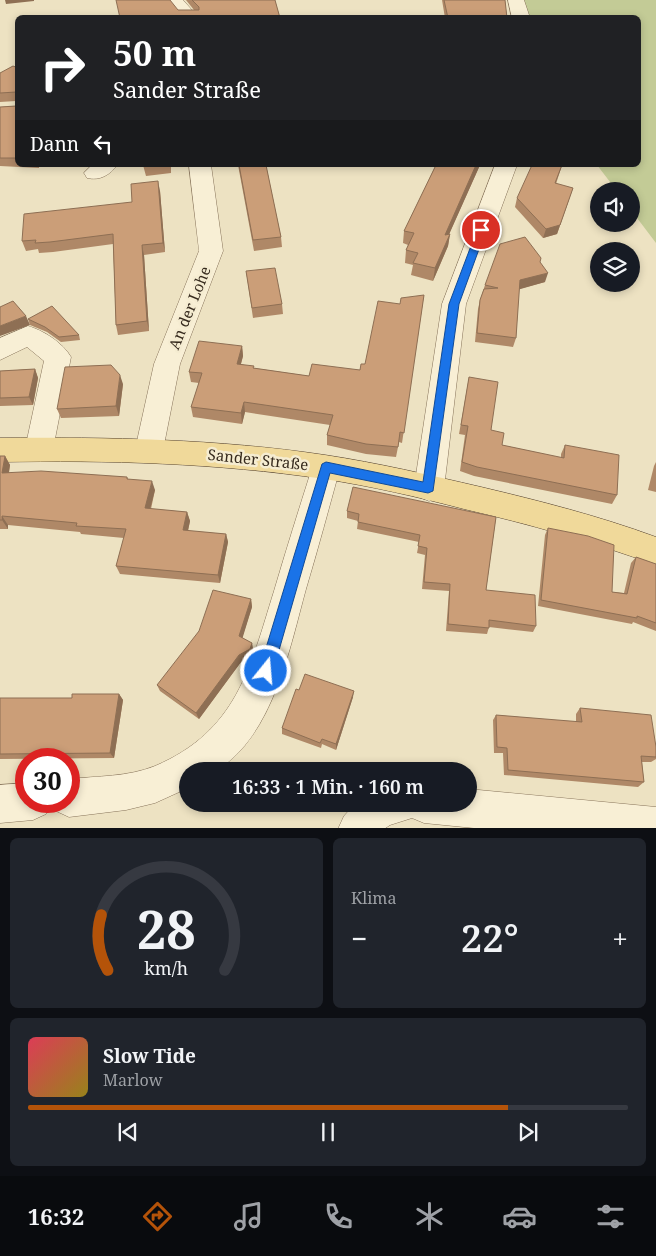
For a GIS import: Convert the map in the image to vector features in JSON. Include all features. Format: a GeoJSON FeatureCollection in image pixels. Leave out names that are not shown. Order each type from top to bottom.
{"type":"FeatureCollection","features":[{"type":"Feature","properties":{"kind":"main road","name":"Sander Straße"},"geometry":{"type":"LineString","coordinates":[[0,450],[149,450],[233,456],[326,468],[428,488],[561,520],[656,551]]}},
{"type":"Feature","properties":{"kind":"street"},"geometry":{"type":"LineString","coordinates":[[174,0],[188,15]]}},
{"type":"Feature","properties":{"kind":"street"},"geometry":{"type":"LineString","coordinates":[[516,0],[520,15]]}},
{"type":"Feature","properties":{"kind":"street","name":"An der Lohe"},"geometry":{"type":"LineString","coordinates":[[149,450],[168,364],[211,251],[200,167]]}},
{"type":"Feature","properties":{"kind":"street"},"geometry":{"type":"LineString","coordinates":[[428,488],[454,304],[505,167]]}},
{"type":"Feature","properties":{"kind":"street"},"geometry":{"type":"LineString","coordinates":[[0,350],[28,335],[58,357],[39,450]]}},
{"type":"Feature","properties":{"kind":"street"},"geometry":{"type":"LineString","coordinates":[[80,797],[145,788],[189,769],[230,734],[257,693],[266,671],[326,468]]}},
{"type":"Feature","properties":{"kind":"street"},"geometry":{"type":"LineString","coordinates":[[0,804],[15,803]]}},
{"type":"Feature","properties":{"kind":"street"},"geometry":{"type":"LineString","coordinates":[[477,809],[656,826]]}},
{"type":"Feature","properties":{"kind":"street"},"geometry":{"type":"LineString","coordinates":[[357,828],[376,812]]}},
{"type":"Feature","properties":{"kind":"green space"},"geometry":{"type":"Polygon","coordinates":[[[522,0],[656,0],[656,243],[640,222],[640,182],[610,182],[599,167],[641,167],[641,15],[526,15],[522,0]]]}},
{"type":"Feature","properties":{"kind":"building"},"geometry":{"type":"Polygon","coordinates":[[[116,0],[170,0],[178,10],[199,10],[199,7],[192,0],[275,0],[279,15],[119,15],[116,0]]]}},
{"type":"Feature","properties":{"kind":"building"},"geometry":{"type":"Polygon","coordinates":[[[444,0],[505,0],[507,15],[447,15],[444,0]]]}},
{"type":"Feature","properties":{"kind":"building"},"geometry":{"type":"Polygon","coordinates":[[[13,66],[15,67],[15,92],[0,93],[0,73],[13,66]]]}},
{"type":"Feature","properties":{"kind":"building"},"geometry":{"type":"Polygon","coordinates":[[[15,106],[15,158],[0,158],[0,107],[15,106]]]}},
{"type":"Feature","properties":{"kind":"building"},"geometry":{"type":"Polygon","coordinates":[[[239,167],[266,167],[281,237],[253,240],[239,167]]]}},
{"type":"Feature","properties":{"kind":"building"},"geometry":{"type":"Polygon","coordinates":[[[435,167],[475,167],[445,235],[450,234],[435,268],[413,263],[418,253],[406,250],[414,233],[404,231],[435,167]]]}},
{"type":"Feature","properties":{"kind":"building"},"geometry":{"type":"Polygon","coordinates":[[[531,167],[561,167],[555,183],[573,188],[560,225],[546,229],[517,198],[531,167]]]}},
{"type":"Feature","properties":{"kind":"building"},"geometry":{"type":"Polygon","coordinates":[[[158,181],[163,243],[142,245],[147,321],[116,325],[113,234],[50,242],[35,243],[36,240],[22,241],[24,214],[132,202],[131,184],[158,181]]]}},
{"type":"Feature","properties":{"kind":"building"},"geometry":{"type":"Polygon","coordinates":[[[525,237],[541,258],[540,262],[548,273],[520,280],[516,338],[477,333],[480,300],[484,289],[498,288],[485,285],[500,244],[525,237]]]}},
{"type":"Feature","properties":{"kind":"building"},"geometry":{"type":"Polygon","coordinates":[[[275,268],[282,304],[252,308],[246,271],[275,268]]]}},
{"type":"Feature","properties":{"kind":"building"},"geometry":{"type":"Polygon","coordinates":[[[424,295],[404,433],[400,432],[398,447],[366,444],[327,435],[333,415],[244,402],[241,413],[191,407],[202,373],[189,372],[199,341],[242,346],[237,364],[254,366],[253,368],[309,376],[312,364],[360,370],[361,364],[365,364],[378,301],[400,304],[401,298],[424,295]]]}},
{"type":"Feature","properties":{"kind":"building"},"geometry":{"type":"Polygon","coordinates":[[[13,301],[26,316],[0,326],[0,307],[13,301]]]}},
{"type":"Feature","properties":{"kind":"building"},"geometry":{"type":"Polygon","coordinates":[[[52,306],[79,335],[59,337],[45,327],[28,319],[52,306]]]}},
{"type":"Feature","properties":{"kind":"building"},"geometry":{"type":"Polygon","coordinates":[[[111,365],[120,375],[116,406],[57,409],[65,367],[111,365]]]}},
{"type":"Feature","properties":{"kind":"building"},"geometry":{"type":"Polygon","coordinates":[[[35,369],[29,397],[0,398],[0,371],[35,369]]]}},
{"type":"Feature","properties":{"kind":"building"},"geometry":{"type":"Polygon","coordinates":[[[469,377],[498,382],[491,430],[504,433],[502,445],[564,458],[565,445],[619,455],[617,495],[477,467],[462,462],[468,426],[461,425],[469,377]]]}},
{"type":"Feature","properties":{"kind":"building"},"geometry":{"type":"Polygon","coordinates":[[[0,456],[5,456],[2,473],[41,471],[127,477],[127,479],[152,481],[145,508],[187,512],[183,530],[226,534],[218,575],[116,566],[126,529],[76,526],[77,523],[2,516],[2,520],[0,520],[0,456]]]}},
{"type":"Feature","properties":{"kind":"building"},"geometry":{"type":"Polygon","coordinates":[[[353,487],[496,517],[486,590],[535,595],[536,626],[489,620],[489,628],[448,624],[450,584],[424,582],[427,548],[418,546],[420,535],[358,522],[359,514],[347,511],[353,487]]]}},
{"type":"Feature","properties":{"kind":"building"},"geometry":{"type":"Polygon","coordinates":[[[548,528],[588,536],[614,545],[612,592],[627,594],[636,557],[656,564],[656,623],[637,616],[637,618],[541,600],[548,528]]]}},
{"type":"Feature","properties":{"kind":"building"},"geometry":{"type":"Polygon","coordinates":[[[213,590],[251,599],[239,636],[252,643],[250,649],[239,655],[196,713],[157,685],[199,631],[213,590]]]}},
{"type":"Feature","properties":{"kind":"building"},"geometry":{"type":"Polygon","coordinates":[[[305,674],[354,691],[336,744],[322,739],[320,743],[282,728],[296,689],[299,690],[305,674]]]}},
{"type":"Feature","properties":{"kind":"building"},"geometry":{"type":"Polygon","coordinates":[[[72,694],[119,694],[110,753],[80,753],[80,748],[15,748],[15,754],[0,754],[0,698],[72,698],[72,694]]]}},
{"type":"Feature","properties":{"kind":"building"},"geometry":{"type":"Polygon","coordinates":[[[580,708],[651,715],[656,757],[641,756],[644,782],[508,770],[507,748],[497,747],[496,715],[582,722],[580,708]]]}},
{"type":"Feature","properties":{"kind":"route"},"geometry":{"type":"LineString","coordinates":[[266,671],[326,468],[428,488],[454,304],[481,230]]}}]}
